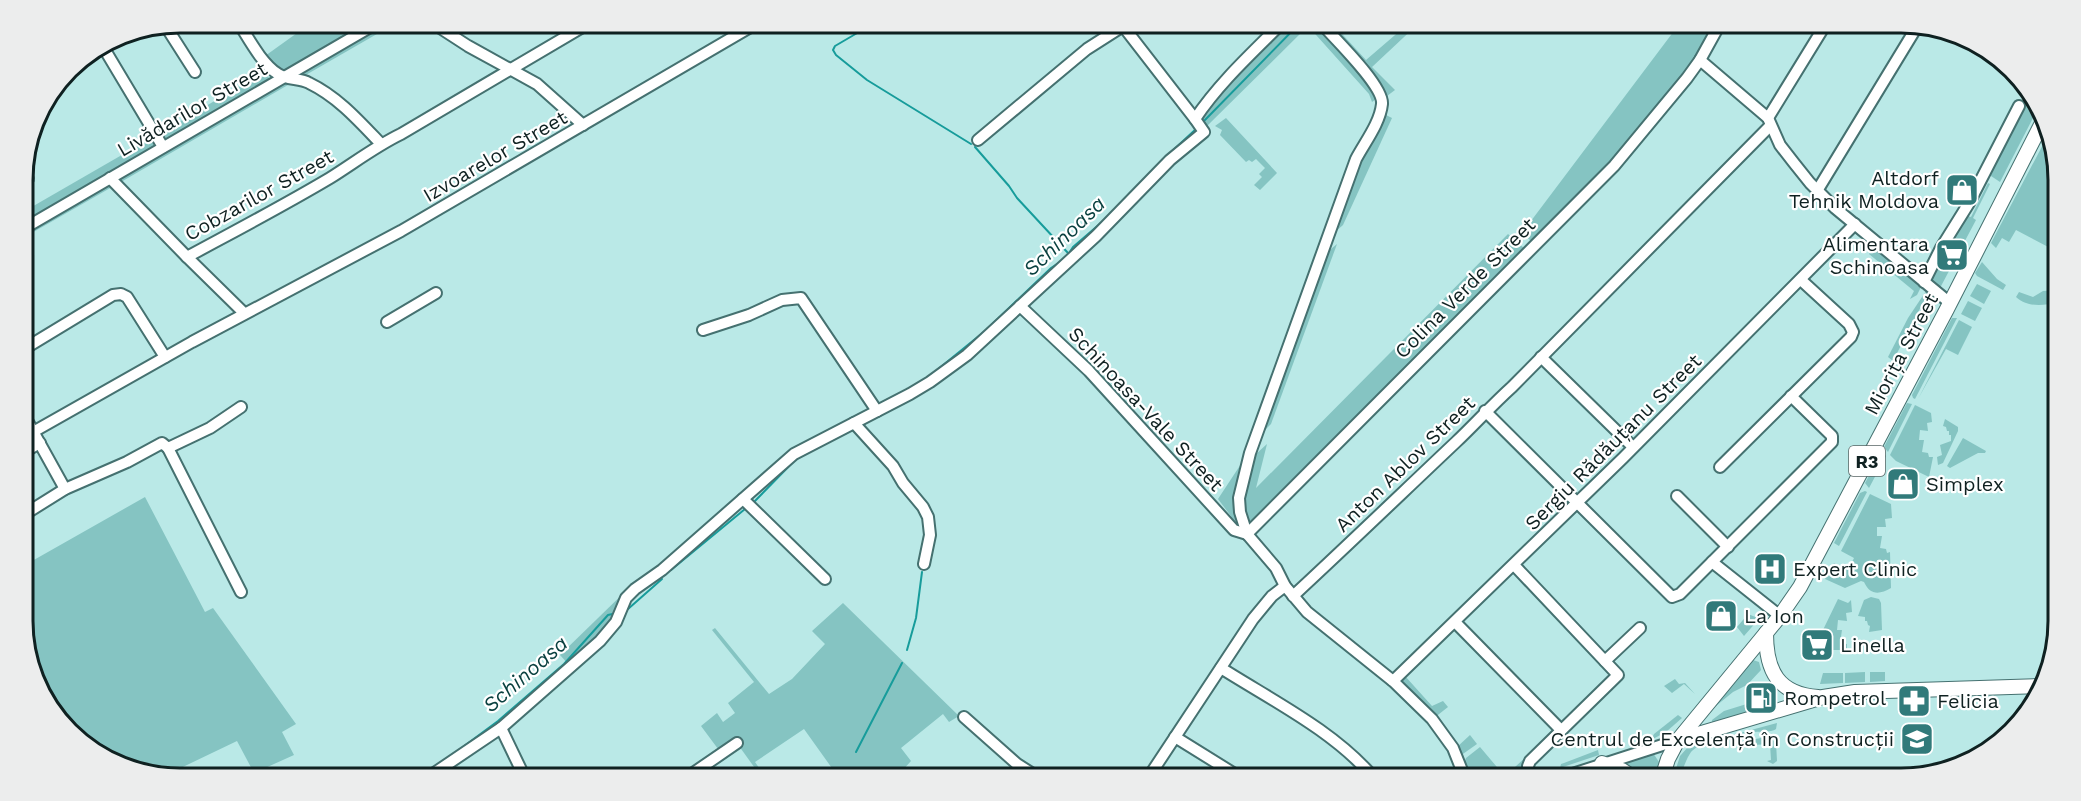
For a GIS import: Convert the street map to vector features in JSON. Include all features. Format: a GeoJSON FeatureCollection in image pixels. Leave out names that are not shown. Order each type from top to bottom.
{"type":"FeatureCollection","features":[{"type":"Feature","properties":{"kind":"main road","name":"Miorița Street"},"geometry":{"type":"LineString","coordinates":[[1665,768],[1678,740],[1780,616],[1808,573],[2039,130]]}},
{"type":"Feature","properties":{"kind":"main road"},"geometry":{"type":"LineString","coordinates":[[1766,633],[1768,659],[1778,680],[1800,695],[1823,697]]}},
{"type":"Feature","properties":{"kind":"main road"},"geometry":{"type":"LineString","coordinates":[[1678,740],[1823,697],[1855,692],[2033,686]]}},
{"type":"Feature","properties":{"kind":"main road"},"geometry":{"type":"LineString","coordinates":[[1602,763],[1616,768]]}},
{"type":"Feature","properties":{"kind":"street"},"geometry":{"type":"LineString","coordinates":[[246,33],[277,74],[302,79],[330,95],[381,144]]}},
{"type":"Feature","properties":{"kind":"street","name":"Livădarilor Street"},"geometry":{"type":"LineString","coordinates":[[33,222],[360,33]]}},
{"type":"Feature","properties":{"kind":"street"},"geometry":{"type":"LineString","coordinates":[[448,33],[537,84],[583,125]]}},
{"type":"Feature","properties":{"kind":"street","name":"Cobzarilor Street"},"geometry":{"type":"LineString","coordinates":[[110,178],[187,257],[332,177],[381,144],[572,33]]}},
{"type":"Feature","properties":{"kind":"street","name":"Izvoarelor Street"},"geometry":{"type":"LineString","coordinates":[[33,432],[244,313],[401,231],[740,33]]}},
{"type":"Feature","properties":{"kind":"street"},"geometry":{"type":"LineString","coordinates":[[978,140],[1087,49],[1112,33]]}},
{"type":"Feature","properties":{"kind":"street"},"geometry":{"type":"LineString","coordinates":[[1128,33],[1199,125]]}},
{"type":"Feature","properties":{"kind":"street"},"geometry":{"type":"LineString","coordinates":[[443,768],[501,728],[600,641],[616,622],[626,598],[635,589],[662,570],[794,454],[854,423],[875,408],[930,382],[967,355],[1096,236],[1170,160],[1199,125],[1219,88],[1272,33]]}},
{"type":"Feature","properties":{"kind":"street"},"geometry":{"type":"LineString","coordinates":[[1330,33],[1371,79],[1380,92],[1382,104],[1379,116],[1356,159],[1250,453],[1239,498],[1240,512],[1247,534],[1276,568],[1293,596],[1328,629],[1393,681],[1432,719],[1446,736],[1460,768]]}},
{"type":"Feature","properties":{"kind":"street","name":"Colina Verde Street"},"geometry":{"type":"LineString","coordinates":[[1247,534],[1614,166],[1681,86],[1700,60],[1715,33]]}},
{"type":"Feature","properties":{"kind":"street","name":"Anton Ablov Street"},"geometry":{"type":"LineString","coordinates":[[1293,596],[1512,387],[1769,122],[1821,33]]}},
{"type":"Feature","properties":{"kind":"street"},"geometry":{"type":"LineString","coordinates":[[1817,190],[1913,33]]}},
{"type":"Feature","properties":{"kind":"street"},"geometry":{"type":"LineString","coordinates":[[170,34],[195,72]]}},
{"type":"Feature","properties":{"kind":"street"},"geometry":{"type":"LineString","coordinates":[[107,53],[163,147]]}},
{"type":"Feature","properties":{"kind":"street"},"geometry":{"type":"LineString","coordinates":[[1700,60],[1769,122],[1794,163],[1817,190],[1950,303]]}},
{"type":"Feature","properties":{"kind":"street","name":"Miorița Street"},"geometry":{"type":"LineString","coordinates":[[1924,282],[1941,248],[1969,203],[2019,106]]}},
{"type":"Feature","properties":{"kind":"street","name":"Sergiu Rădăuțanu Street"},"geometry":{"type":"LineString","coordinates":[[1393,681],[1578,503],[1855,224]]}},
{"type":"Feature","properties":{"kind":"street"},"geometry":{"type":"LineString","coordinates":[[187,257],[244,313]]}},
{"type":"Feature","properties":{"kind":"street"},"geometry":{"type":"LineString","coordinates":[[1720,467],[1849,341],[1853,332],[1849,324],[1801,280]]}},
{"type":"Feature","properties":{"kind":"street"},"geometry":{"type":"LineString","coordinates":[[387,321],[436,293]]}},
{"type":"Feature","properties":{"kind":"street"},"geometry":{"type":"LineString","coordinates":[[33,344],[113,295],[121,294],[127,297],[165,357]]}},
{"type":"Feature","properties":{"kind":"street"},"geometry":{"type":"LineString","coordinates":[[703,330],[750,315],[782,300],[799,297],[875,408]]}},
{"type":"Feature","properties":{"kind":"street","name":"Schinoasa-Vale Street"},"geometry":{"type":"LineString","coordinates":[[1020,306],[1089,371],[1234,530],[1247,534]]}},
{"type":"Feature","properties":{"kind":"street"},"geometry":{"type":"LineString","coordinates":[[1541,357],[1633,447]]}},
{"type":"Feature","properties":{"kind":"street"},"geometry":{"type":"LineString","coordinates":[[1485,411],[1626,550],[1668,595],[1676,597],[1832,442],[1832,436],[1791,396]]}},
{"type":"Feature","properties":{"kind":"street"},"geometry":{"type":"LineString","coordinates":[[168,448],[210,428],[241,407]]}},
{"type":"Feature","properties":{"kind":"street"},"geometry":{"type":"LineString","coordinates":[[854,423],[892,466],[928,517],[930,535],[924,564]]}},
{"type":"Feature","properties":{"kind":"street"},"geometry":{"type":"LineString","coordinates":[[33,432],[65,489]]}},
{"type":"Feature","properties":{"kind":"street"},"geometry":{"type":"LineString","coordinates":[[33,447],[40,443]]}},
{"type":"Feature","properties":{"kind":"street"},"geometry":{"type":"LineString","coordinates":[[33,509],[65,489],[127,462],[162,443],[168,448],[241,592]]}},
{"type":"Feature","properties":{"kind":"street"},"geometry":{"type":"LineString","coordinates":[[1677,496],[1728,547]]}},
{"type":"Feature","properties":{"kind":"street"},"geometry":{"type":"LineString","coordinates":[[743,498],[825,579]]}},
{"type":"Feature","properties":{"kind":"street"},"geometry":{"type":"LineString","coordinates":[[1712,562],[1780,616]]}},
{"type":"Feature","properties":{"kind":"street"},"geometry":{"type":"LineString","coordinates":[[1514,565],[1618,675],[1530,761],[1528,768]]}},
{"type":"Feature","properties":{"kind":"street"},"geometry":{"type":"LineString","coordinates":[[1155,768],[1253,619],[1272,596],[1285,586]]}},
{"type":"Feature","properties":{"kind":"street"},"geometry":{"type":"LineString","coordinates":[[1455,622],[1561,730]]}},
{"type":"Feature","properties":{"kind":"street"},"geometry":{"type":"LineString","coordinates":[[1605,661],[1640,628]]}},
{"type":"Feature","properties":{"kind":"street"},"geometry":{"type":"LineString","coordinates":[[1221,669],[1331,737],[1366,768]]}},
{"type":"Feature","properties":{"kind":"street"},"geometry":{"type":"LineString","coordinates":[[963,717],[1023,768]]}},
{"type":"Feature","properties":{"kind":"street"},"geometry":{"type":"LineString","coordinates":[[501,728],[520,768]]}},
{"type":"Feature","properties":{"kind":"street"},"geometry":{"type":"LineString","coordinates":[[1175,737],[1224,768]]}},
{"type":"Feature","properties":{"kind":"street"},"geometry":{"type":"LineString","coordinates":[[1588,768],[1678,740]]}},
{"type":"Feature","properties":{"kind":"street"},"geometry":{"type":"LineString","coordinates":[[701,768],[737,743]]}},
{"type":"Feature","properties":{"kind":"shaded area"},"geometry":{"type":"Polygon","coordinates":[[[297,33],[354,33],[283,73],[265,56],[297,33]]]}},
{"type":"Feature","properties":{"kind":"shaded area"},"geometry":{"type":"Polygon","coordinates":[[[368,33],[379,33],[304,76],[295,74],[368,33]]]}},
{"type":"Feature","properties":{"kind":"shaded area"},"geometry":{"type":"Polygon","coordinates":[[[1278,33],[1301,33],[1206,127],[1199,122],[1201,114],[1278,33]]]}},
{"type":"Feature","properties":{"kind":"shaded area"},"geometry":{"type":"Polygon","coordinates":[[[1314,33],[1323,33],[1358,70],[1376,99],[1372,102],[1369,94],[1314,33]]]}},
{"type":"Feature","properties":{"kind":"shaded area"},"geometry":{"type":"Polygon","coordinates":[[[1333,33],[1341,33],[1366,60],[1397,33],[1408,33],[1372,67],[1395,90],[1387,96],[1381,84],[1333,33]]]}},
{"type":"Feature","properties":{"kind":"shaded area"},"geometry":{"type":"Polygon","coordinates":[[[1672,33],[1710,33],[1691,63],[1692,65],[1619,155],[1531,241],[1522,233],[1672,33]]]}},
{"type":"Feature","properties":{"kind":"shaded area"},"geometry":{"type":"Polygon","coordinates":[[[265,71],[270,80],[164,143],[159,134],[265,71]]]}},
{"type":"Feature","properties":{"kind":"shaded area"},"geometry":{"type":"Polygon","coordinates":[[[293,82],[121,182],[118,179],[283,83],[293,82]]]}},
{"type":"Feature","properties":{"kind":"shaded area"},"geometry":{"type":"Polygon","coordinates":[[[2025,101],[2034,117],[2000,182],[1987,171],[2025,101]]]}},
{"type":"Feature","properties":{"kind":"shaded area"},"geometry":{"type":"Polygon","coordinates":[[[1386,115],[1392,118],[1343,225],[1335,232],[1365,152],[1386,115]]]}},
{"type":"Feature","properties":{"kind":"shaded area"},"geometry":{"type":"Polygon","coordinates":[[[1226,118],[1277,173],[1260,190],[1254,185],[1262,177],[1259,174],[1265,168],[1256,159],[1246,162],[1220,135],[1222,130],[1215,126],[1226,118]]]}},
{"type":"Feature","properties":{"kind":"shaded area"},"geometry":{"type":"Polygon","coordinates":[[[153,137],[158,146],[33,218],[33,206],[153,137]]]}},
{"type":"Feature","properties":{"kind":"shaded area"},"geometry":{"type":"Polygon","coordinates":[[[2043,144],[2048,180],[2048,247],[2016,230],[2009,242],[2002,238],[1996,248],[1991,243],[2043,144]]]}},
{"type":"Feature","properties":{"kind":"shaded area"},"geometry":{"type":"Polygon","coordinates":[[[110,183],[112,187],[33,232],[33,227],[110,183]]]}},
{"type":"Feature","properties":{"kind":"shaded area"},"geometry":{"type":"Polygon","coordinates":[[[1988,183],[1990,184],[1973,218],[1976,220],[1940,288],[1928,279],[1950,239],[1952,240],[1968,216],[1971,217],[1988,183]]]}},
{"type":"Feature","properties":{"kind":"shaded area"},"geometry":{"type":"Polygon","coordinates":[[[1508,234],[1525,249],[1250,526],[1246,515],[1245,500],[1256,454],[1267,444],[1256,488],[1508,234]]]}},
{"type":"Feature","properties":{"kind":"shaded area"},"geometry":{"type":"Polygon","coordinates":[[[1337,244],[1271,424],[1263,432],[1325,254],[1337,244]]]}},
{"type":"Feature","properties":{"kind":"shaded area"},"geometry":{"type":"Polygon","coordinates":[[[1874,248],[1921,287],[1917,295],[1910,299],[1914,291],[1869,254],[1874,248]]]}},
{"type":"Feature","properties":{"kind":"shaded area"},"geometry":{"type":"Polygon","coordinates":[[[1982,262],[1997,279],[2006,285],[2003,290],[1977,276],[1975,273],[1982,262]]]}},
{"type":"Feature","properties":{"kind":"shaded area"},"geometry":{"type":"Polygon","coordinates":[[[1977,284],[1991,291],[1984,304],[1970,296],[1977,284]]]}},
{"type":"Feature","properties":{"kind":"shaded area"},"geometry":{"type":"Polygon","coordinates":[[[1926,291],[1928,293],[1893,361],[1888,357],[1908,318],[1926,291]]]}},
{"type":"Feature","properties":{"kind":"shaded area"},"geometry":{"type":"Polygon","coordinates":[[[2048,291],[2048,304],[2026,303],[2016,297],[2019,292],[2033,297],[2048,291]]]}},
{"type":"Feature","properties":{"kind":"shaded area"},"geometry":{"type":"Polygon","coordinates":[[[1968,301],[1982,308],[1975,321],[1961,314],[1968,301]]]}},
{"type":"Feature","properties":{"kind":"shaded area"},"geometry":{"type":"Polygon","coordinates":[[[1952,318],[1957,318],[1915,399],[1912,395],[1952,318]]]}},
{"type":"Feature","properties":{"kind":"shaded area"},"geometry":{"type":"Polygon","coordinates":[[[1959,320],[1972,327],[1958,355],[1946,349],[1918,399],[1959,320]]]}},
{"type":"Feature","properties":{"kind":"shaded area"},"geometry":{"type":"Polygon","coordinates":[[[1907,403],[1912,404],[1888,452],[1884,447],[1907,403]]]}},
{"type":"Feature","properties":{"kind":"shaded area"},"geometry":{"type":"Polygon","coordinates":[[[1915,405],[1931,413],[1932,422],[1927,423],[1928,431],[1920,430],[1919,440],[1924,440],[1922,452],[1933,457],[1929,477],[1896,461],[1890,455],[1915,405]]]}},
{"type":"Feature","properties":{"kind":"shaded area"},"geometry":{"type":"Polygon","coordinates":[[[1945,419],[1958,427],[1958,431],[1943,463],[1938,465],[1937,457],[1942,455],[1940,445],[1951,441],[1949,431],[1943,426],[1945,419]]]}},
{"type":"Feature","properties":{"kind":"shaded area"},"geometry":{"type":"Polygon","coordinates":[[[1963,438],[1986,451],[1950,468],[1947,466],[1963,438]]]}},
{"type":"Feature","properties":{"kind":"shaded area"},"geometry":{"type":"Polygon","coordinates":[[[1882,452],[1886,456],[1869,488],[1865,483],[1882,452]]]}},
{"type":"Feature","properties":{"kind":"shaded area"},"geometry":{"type":"Polygon","coordinates":[[[1241,464],[1235,494],[1237,524],[1218,499],[1241,464]]]}},
{"type":"Feature","properties":{"kind":"shaded area"},"geometry":{"type":"Polygon","coordinates":[[[1867,492],[1839,546],[1834,543],[1860,493],[1867,492]]]}},
{"type":"Feature","properties":{"kind":"shaded area"},"geometry":{"type":"Polygon","coordinates":[[[1870,494],[1891,504],[1892,518],[1885,519],[1886,527],[1877,527],[1877,536],[1882,536],[1880,548],[1886,549],[1887,553],[1890,552],[1891,588],[1879,593],[1869,589],[1861,581],[1845,588],[1825,579],[1834,563],[1848,570],[1854,558],[1841,551],[1870,494]]]}},
{"type":"Feature","properties":{"kind":"shaded area"},"geometry":{"type":"Polygon","coordinates":[[[145,497],[205,612],[213,608],[296,724],[282,732],[294,755],[265,768],[251,768],[237,741],[181,768],[161,767],[115,753],[83,732],[58,703],[41,668],[33,631],[33,560],[145,497]]]}},
{"type":"Feature","properties":{"kind":"shaded area"},"geometry":{"type":"Polygon","coordinates":[[[633,584],[614,622],[569,665],[560,655],[633,584]]]}},
{"type":"Feature","properties":{"kind":"shaded area"},"geometry":{"type":"Polygon","coordinates":[[[1871,597],[1879,599],[1881,603],[1882,630],[1869,632],[1870,626],[1865,621],[1865,617],[1858,616],[1864,600],[1871,597]]]}},
{"type":"Feature","properties":{"kind":"shaded area"},"geometry":{"type":"Polygon","coordinates":[[[1838,599],[1848,603],[1851,600],[1852,612],[1846,613],[1847,621],[1838,620],[1837,630],[1842,630],[1840,643],[1847,644],[1847,650],[1833,650],[1822,632],[1838,599]]]}},
{"type":"Feature","properties":{"kind":"shaded area"},"geometry":{"type":"Polygon","coordinates":[[[843,603],[959,716],[949,722],[943,714],[901,748],[911,761],[905,768],[832,768],[804,729],[755,762],[759,768],[755,768],[739,746],[724,757],[701,726],[717,713],[723,722],[735,713],[728,703],[754,682],[712,630],[715,628],[769,694],[792,679],[825,644],[812,631],[843,603]]]}},
{"type":"Feature","properties":{"kind":"shaded area"},"geometry":{"type":"Polygon","coordinates":[[[1763,613],[1744,636],[1737,627],[1748,614],[1758,618],[1763,613]]]}},
{"type":"Feature","properties":{"kind":"shaded area"},"geometry":{"type":"Polygon","coordinates":[[[1753,660],[1759,662],[1761,670],[1747,685],[1733,692],[1711,710],[1753,660]]]}},
{"type":"Feature","properties":{"kind":"shaded area"},"geometry":{"type":"Polygon","coordinates":[[[1865,672],[1865,682],[1845,683],[1845,673],[1865,672]]]}},
{"type":"Feature","properties":{"kind":"shaded area"},"geometry":{"type":"Polygon","coordinates":[[[1870,672],[1885,672],[1885,681],[1870,682],[1870,672]]]}},
{"type":"Feature","properties":{"kind":"shaded area"},"geometry":{"type":"Polygon","coordinates":[[[1823,673],[1843,673],[1843,683],[1820,684],[1823,673]]]}},
{"type":"Feature","properties":{"kind":"shaded area"},"geometry":{"type":"Polygon","coordinates":[[[1405,676],[1432,706],[1443,701],[1448,707],[1434,718],[1400,685],[1405,676]]]}},
{"type":"Feature","properties":{"kind":"shaded area"},"geometry":{"type":"Polygon","coordinates":[[[1675,679],[1679,684],[1685,683],[1695,694],[1684,684],[1672,693],[1664,686],[1675,679]]]}},
{"type":"Feature","properties":{"kind":"shaded area"},"geometry":{"type":"Polygon","coordinates":[[[1753,702],[1760,704],[1762,708],[1712,722],[1724,711],[1753,702]]]}},
{"type":"Feature","properties":{"kind":"shaded area"},"geometry":{"type":"Polygon","coordinates":[[[1678,715],[1682,718],[1666,732],[1651,740],[1654,734],[1678,715]]]}},
{"type":"Feature","properties":{"kind":"shaded area"},"geometry":{"type":"Polygon","coordinates":[[[1777,723],[1774,730],[1730,737],[1695,748],[1683,768],[1676,768],[1680,756],[1688,747],[1777,723]]]}},
{"type":"Feature","properties":{"kind":"shaded area"},"geometry":{"type":"Polygon","coordinates":[[[1470,735],[1477,744],[1460,756],[1456,748],[1470,735]]]}},
{"type":"Feature","properties":{"kind":"shaded area"},"geometry":{"type":"Polygon","coordinates":[[[1761,738],[1776,742],[1777,761],[1773,764],[1767,761],[1771,760],[1770,744],[1754,745],[1750,740],[1761,738]]]}},
{"type":"Feature","properties":{"kind":"shaded area"},"geometry":{"type":"Polygon","coordinates":[[[1480,747],[1498,768],[1464,768],[1466,758],[1480,747]]]}},
{"type":"Feature","properties":{"kind":"shaded area"},"geometry":{"type":"Polygon","coordinates":[[[1598,750],[1599,755],[1560,768],[1561,764],[1598,750]]]}},
{"type":"Feature","properties":{"kind":"shaded area"},"geometry":{"type":"Polygon","coordinates":[[[1653,753],[1659,762],[1658,768],[1623,768],[1622,761],[1653,753]]]}},
{"type":"Feature","properties":{"kind":"shaded area"},"geometry":{"type":"Polygon","coordinates":[[[1528,755],[1530,757],[1528,768],[1513,768],[1528,755]]]}},
{"type":"Feature","properties":{"kind":"waterway"},"geometry":{"type":"LineString","coordinates":[[857,33],[835,46],[833,50],[836,55],[867,80],[971,144]]}},
{"type":"Feature","properties":{"kind":"waterway","name":"Schinoasa"},"geometry":{"type":"LineString","coordinates":[[1202,123],[1290,33]]}},
{"type":"Feature","properties":{"kind":"waterway","name":"Schinoasa"},"geometry":{"type":"LineString","coordinates":[[1169,154],[1196,129]]}},
{"type":"Feature","properties":{"kind":"waterway"},"geometry":{"type":"LineString","coordinates":[[975,147],[1017,198],[1068,253]]}},
{"type":"Feature","properties":{"kind":"waterway","name":"Schinoasa"},"geometry":{"type":"LineString","coordinates":[[937,370],[985,331],[1109,216]]}},
{"type":"Feature","properties":{"kind":"waterway","name":"Schinoasa"},"geometry":{"type":"LineString","coordinates":[[833,428],[843,423]]}},
{"type":"Feature","properties":{"kind":"waterway","name":"Schinoasa"},"geometry":{"type":"LineString","coordinates":[[754,502],[795,460],[811,451]]}},
{"type":"Feature","properties":{"kind":"waterway","name":"Schinoasa"},"geometry":{"type":"LineString","coordinates":[[671,570],[745,509]]}},
{"type":"Feature","properties":{"kind":"waterway"},"geometry":{"type":"LineString","coordinates":[[907,650],[916,618],[922,572]]}},
{"type":"Feature","properties":{"kind":"waterway","name":"Schinoasa"},"geometry":{"type":"LineString","coordinates":[[628,609],[662,579]]}},
{"type":"Feature","properties":{"kind":"waterway","name":"Schinoasa"},"geometry":{"type":"LineString","coordinates":[[452,755],[498,721],[564,664],[608,615],[617,613]]}},
{"type":"Feature","properties":{"kind":"waterway"},"geometry":{"type":"LineString","coordinates":[[856,752],[902,663]]}},
{"type":"Feature","properties":{"kind":"place","name":"Altdorf Tehnik Moldova"},"geometry":{"type":"Point","coordinates":[1962,190]}},
{"type":"Feature","properties":{"kind":"place","name":"Alimentara Schinoasa"},"geometry":{"type":"Point","coordinates":[1952,255]}},
{"type":"Feature","properties":{"kind":"place","name":"Simplex"},"geometry":{"type":"Point","coordinates":[1903,484]}},
{"type":"Feature","properties":{"kind":"place","name":"Expert Clinic"},"geometry":{"type":"Point","coordinates":[1770,569]}},
{"type":"Feature","properties":{"kind":"place","name":"La Ion"},"geometry":{"type":"Point","coordinates":[1721,616]}},
{"type":"Feature","properties":{"kind":"place","name":"Linella"},"geometry":{"type":"Point","coordinates":[1817,645]}},
{"type":"Feature","properties":{"kind":"place","name":"Rompetrol"},"geometry":{"type":"Point","coordinates":[1761,698]}},
{"type":"Feature","properties":{"kind":"place","name":"Felicia"},"geometry":{"type":"Point","coordinates":[1914,701]}},
{"type":"Feature","properties":{"kind":"place","name":"Centrul de Excelență în Construcții"},"geometry":{"type":"Point","coordinates":[1917,739]}}]}
